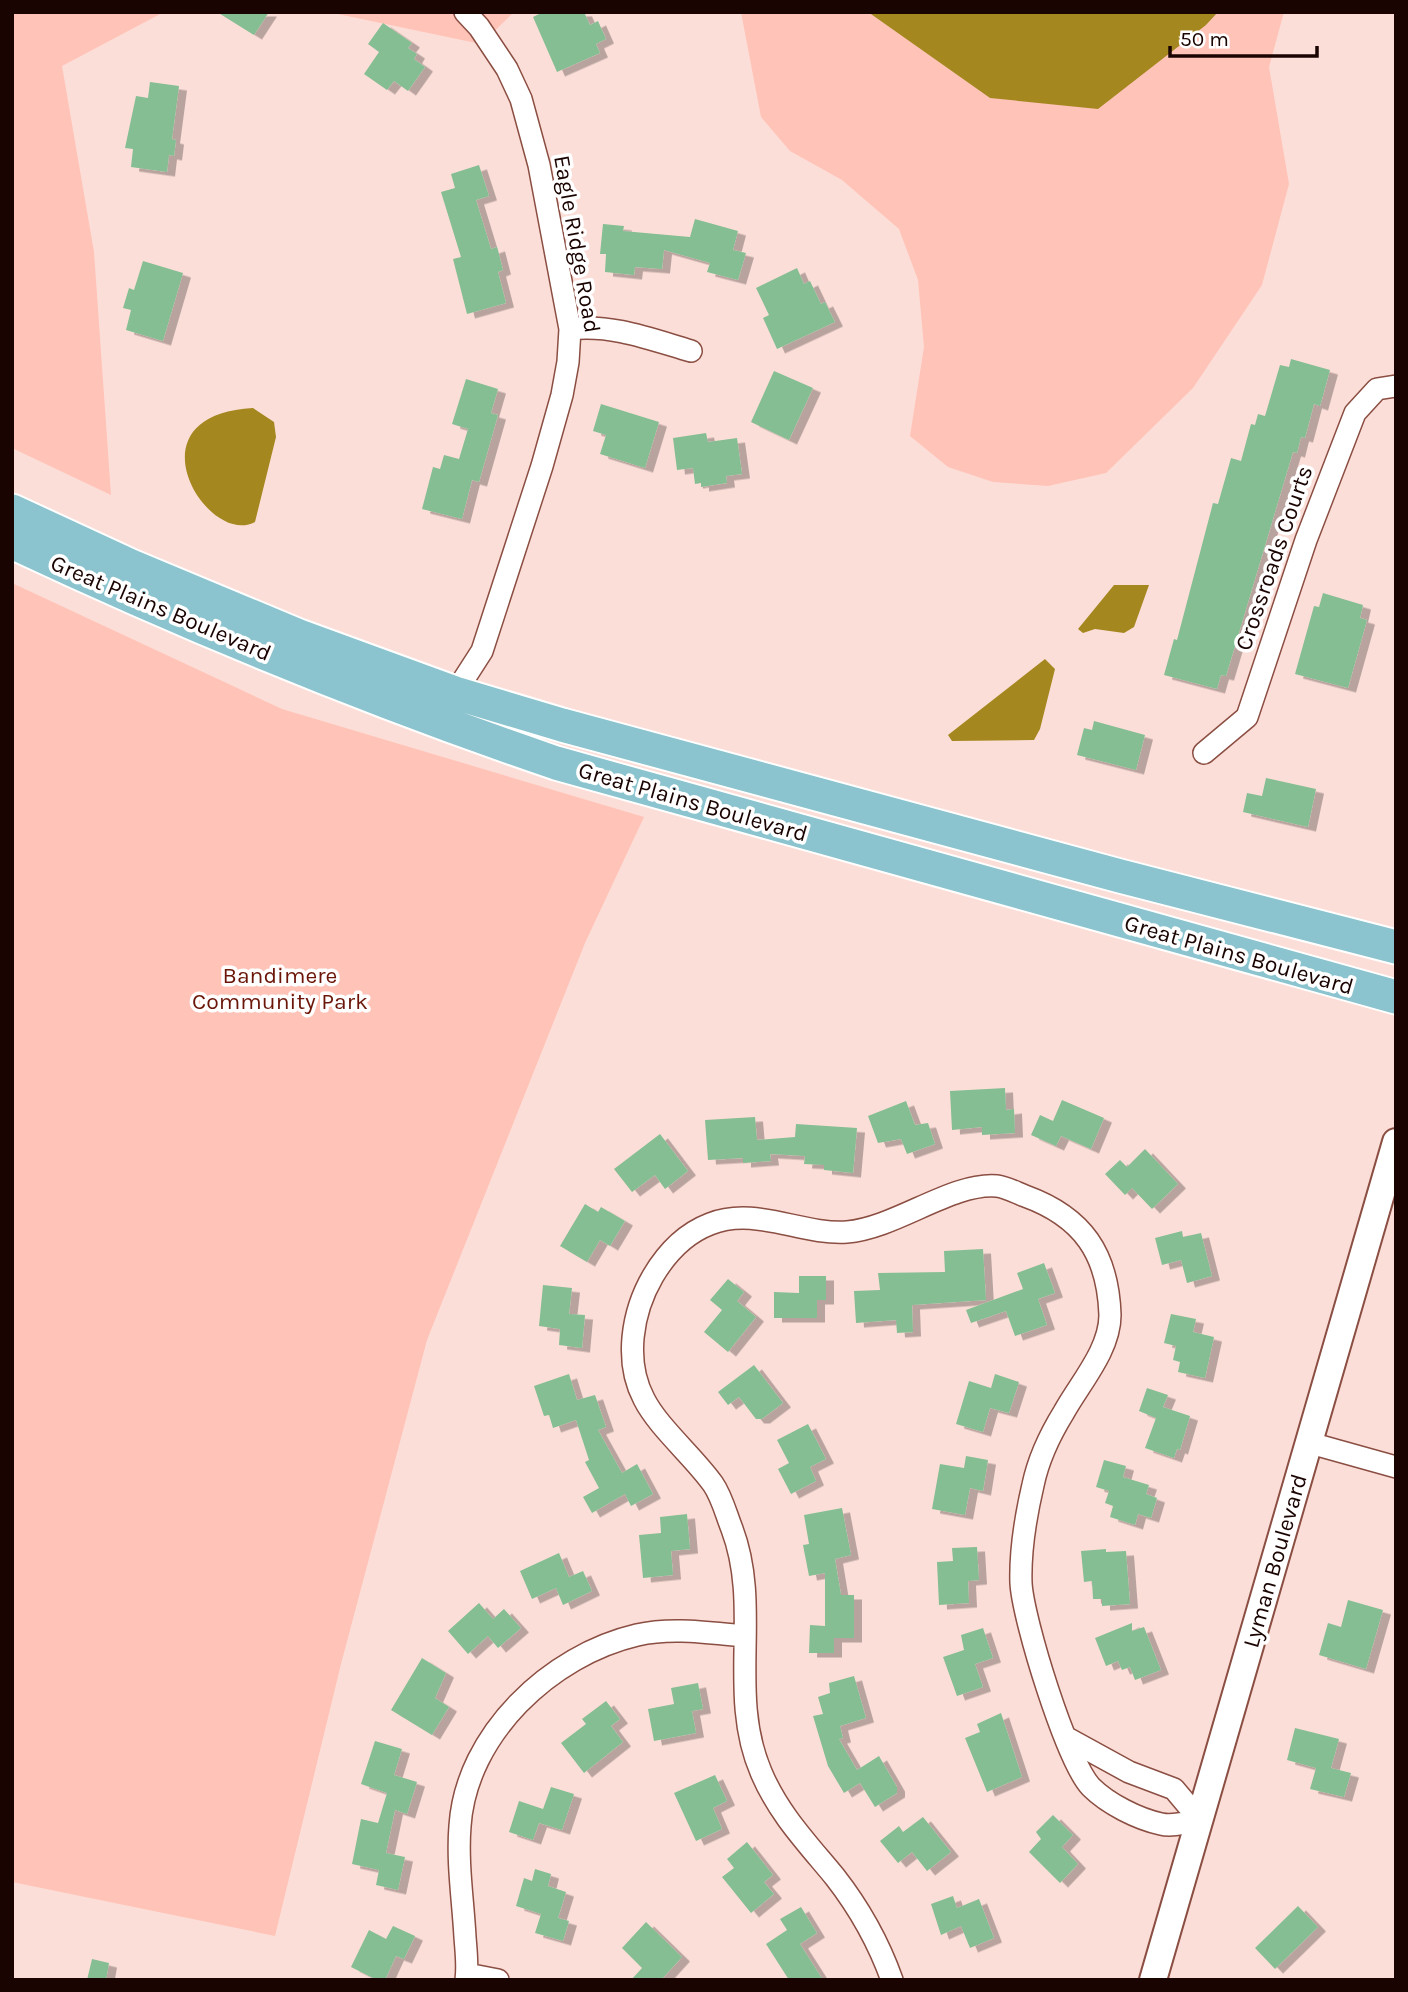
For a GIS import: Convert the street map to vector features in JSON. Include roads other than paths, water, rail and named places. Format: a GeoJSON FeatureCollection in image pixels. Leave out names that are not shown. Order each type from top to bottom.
{"type":"FeatureCollection","features":[{"type":"Feature","properties":{"kind":"main road","name":"Great Plains Boulevard"},"geometry":{"type":"LineString","coordinates":[[12,511],[131,566],[299,636],[456,693],[1120,876],[1396,947]]}},
{"type":"Feature","properties":{"kind":"main road","name":"Great Plains Boulevard"},"geometry":{"type":"LineString","coordinates":[[12,542],[99,583],[291,664],[445,725],[543,759],[1396,997]]}},
{"type":"Feature","properties":{"kind":"street","name":"Eagle Ridge Road"},"geometry":{"type":"LineString","coordinates":[[456,693],[482,651],[542,467],[562,395],[570,329],[539,165],[521,99],[507,69],[479,27],[465,12]]}},
{"type":"Feature","properties":{"kind":"street"},"geometry":{"type":"LineString","coordinates":[[570,329],[594,326],[617,330],[691,351]]}},
{"type":"Feature","properties":{"kind":"street","name":"Crossroads Courts"},"geometry":{"type":"LineString","coordinates":[[1205,753],[1247,717],[1306,540],[1355,413],[1377,389],[1396,386]]}},
{"type":"Feature","properties":{"kind":"street","name":"Lyman Boulevard"},"geometry":{"type":"LineString","coordinates":[[1153,1980],[1396,1142]]}},
{"type":"Feature","properties":{"kind":"street"},"geometry":{"type":"LineString","coordinates":[[892,1980],[878,1939],[838,1880],[785,1818],[760,1771],[745,1720],[746,1588],[739,1548],[716,1489],[644,1400],[638,1380],[632,1328],[644,1291],[668,1251],[711,1223],[754,1218],[845,1232],[895,1220],[960,1192],[997,1186],[1056,1209],[1087,1234],[1106,1274],[1110,1321],[1100,1352],[1060,1417],[1034,1480],[1025,1534],[1021,1585],[1038,1658],[1087,1784],[1104,1798],[1165,1826],[1200,1820]]}},
{"type":"Feature","properties":{"kind":"street"},"geometry":{"type":"LineString","coordinates":[[1310,1443],[1396,1467]]}},
{"type":"Feature","properties":{"kind":"street"},"geometry":{"type":"LineString","coordinates":[[498,1980],[466,1977],[459,1872],[460,1823],[472,1774],[494,1732],[537,1685],[574,1659],[638,1635],[685,1631],[744,1636]]}},
{"type":"Feature","properties":{"kind":"street"},"geometry":{"type":"LineString","coordinates":[[1067,1738],[1129,1772],[1174,1789],[1200,1820]]}},
{"type":"Feature","properties":{"kind":"park label","name":"Bandimere Community Park"},"geometry":{"type":"Point","coordinates":[280,988]}}]}
